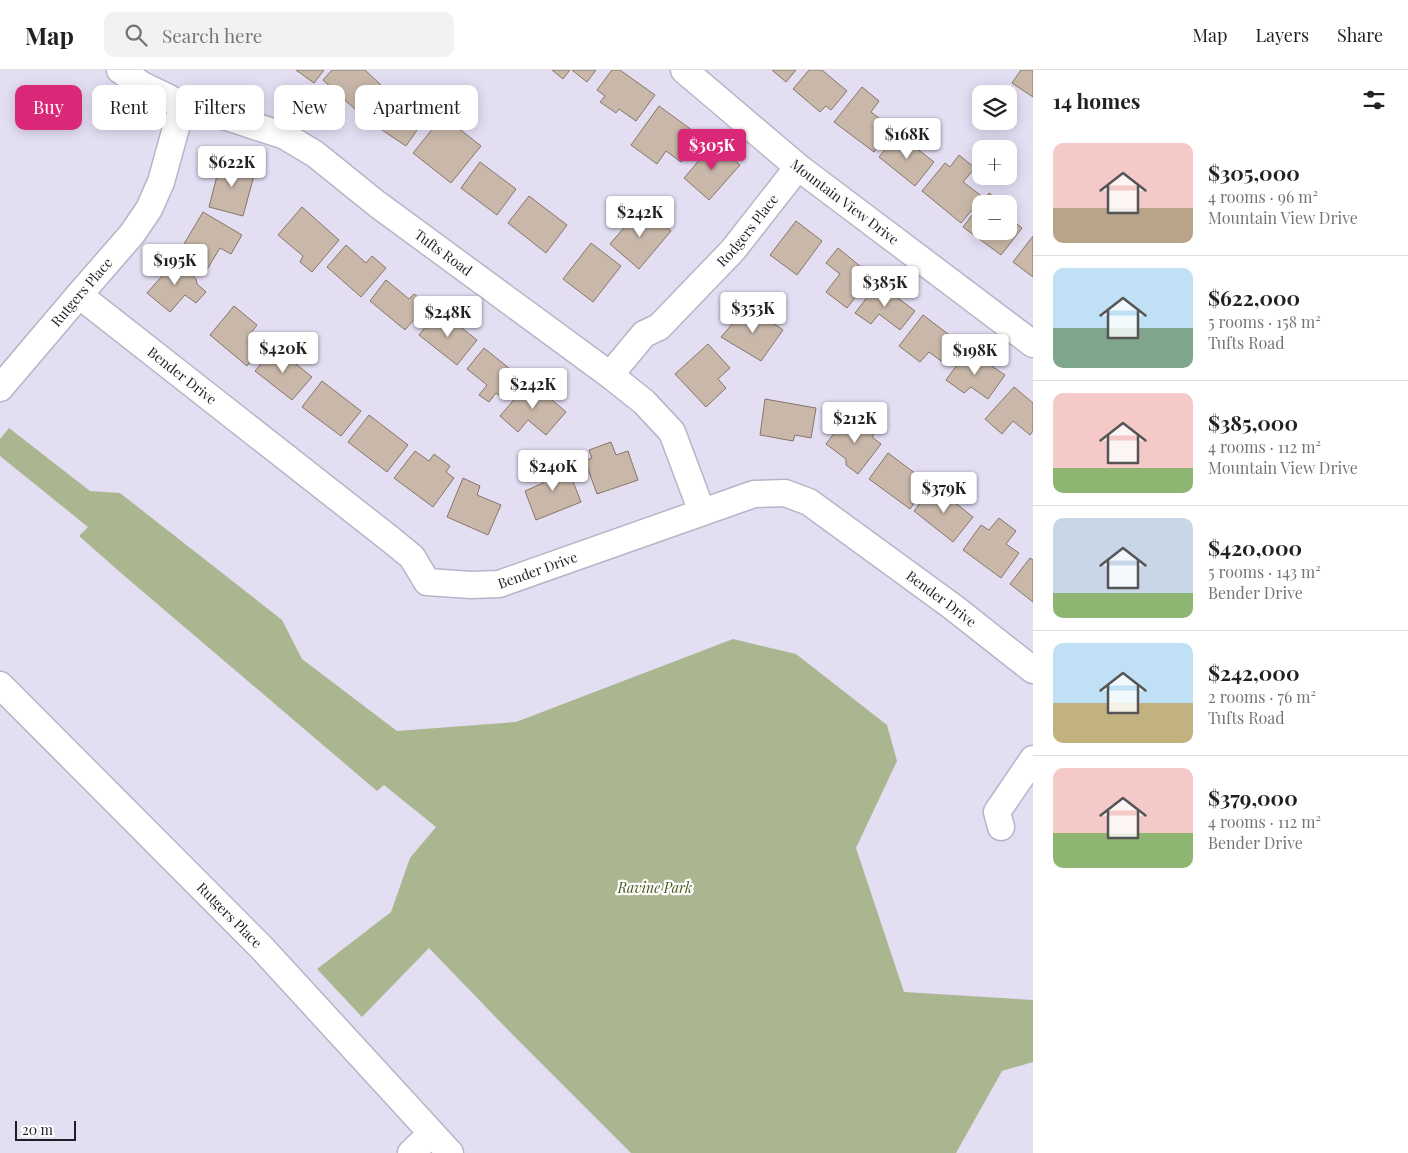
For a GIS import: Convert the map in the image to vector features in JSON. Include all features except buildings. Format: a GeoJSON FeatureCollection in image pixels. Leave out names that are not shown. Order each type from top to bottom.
{"type":"FeatureCollection","features":[{"type":"Feature","properties":{"kind":"street","name":"Tufts Road"},"geometry":{"type":"LineString","coordinates":[[120,70],[142,85],[176,102]]}},
{"type":"Feature","properties":{"kind":"street","name":"Mountain View Drive"},"geometry":{"type":"LineString","coordinates":[[684,70],[798,167],[1033,344]]}},
{"type":"Feature","properties":{"kind":"street","name":"Rutgers Place"},"geometry":{"type":"LineString","coordinates":[[0,388],[132,234],[149,209],[161,182],[176,128]]}},
{"type":"Feature","properties":{"kind":"street","name":"Tufts Road"},"geometry":{"type":"LineString","coordinates":[[264,129],[285,136],[315,154],[377,204],[644,402],[672,432],[702,512]]}},
{"type":"Feature","properties":{"kind":"street","name":"Rodgers Place"},"geometry":{"type":"LineString","coordinates":[[610,375],[644,334],[659,326],[732,250],[798,167]]}},
{"type":"Feature","properties":{"kind":"street","name":"Bender Drive"},"geometry":{"type":"LineString","coordinates":[[79,295],[412,557],[427,582],[471,585],[499,584],[754,494],[784,493],[809,502],[953,607],[1033,670]]}},
{"type":"Feature","properties":{"kind":"street","name":"Rutgers Place"},"geometry":{"type":"LineString","coordinates":[[0,686],[262,948],[450,1153]]}},
{"type":"Feature","properties":{"kind":"street"},"geometry":{"type":"LineString","coordinates":[[1001,827],[998,812],[1033,759]]}},
{"type":"Feature","properties":{"kind":"street"},"geometry":{"type":"LineString","coordinates":[[411,1153],[431,1134]]}},
{"type":"Feature","properties":{"kind":"green space","name":"Ravine Park"},"geometry":{"type":"Polygon","coordinates":[[[9,428],[90,491],[120,493],[282,620],[302,659],[397,731],[516,722],[733,639],[796,654],[887,725],[897,761],[856,848],[904,992],[1033,1000],[1033,1062],[1002,1071],[956,1153],[631,1153],[429,948],[362,1017],[317,969],[391,912],[410,858],[436,827],[384,785],[377,791],[79,536],[88,527],[0,456],[0,439],[9,428]]]}}]}
